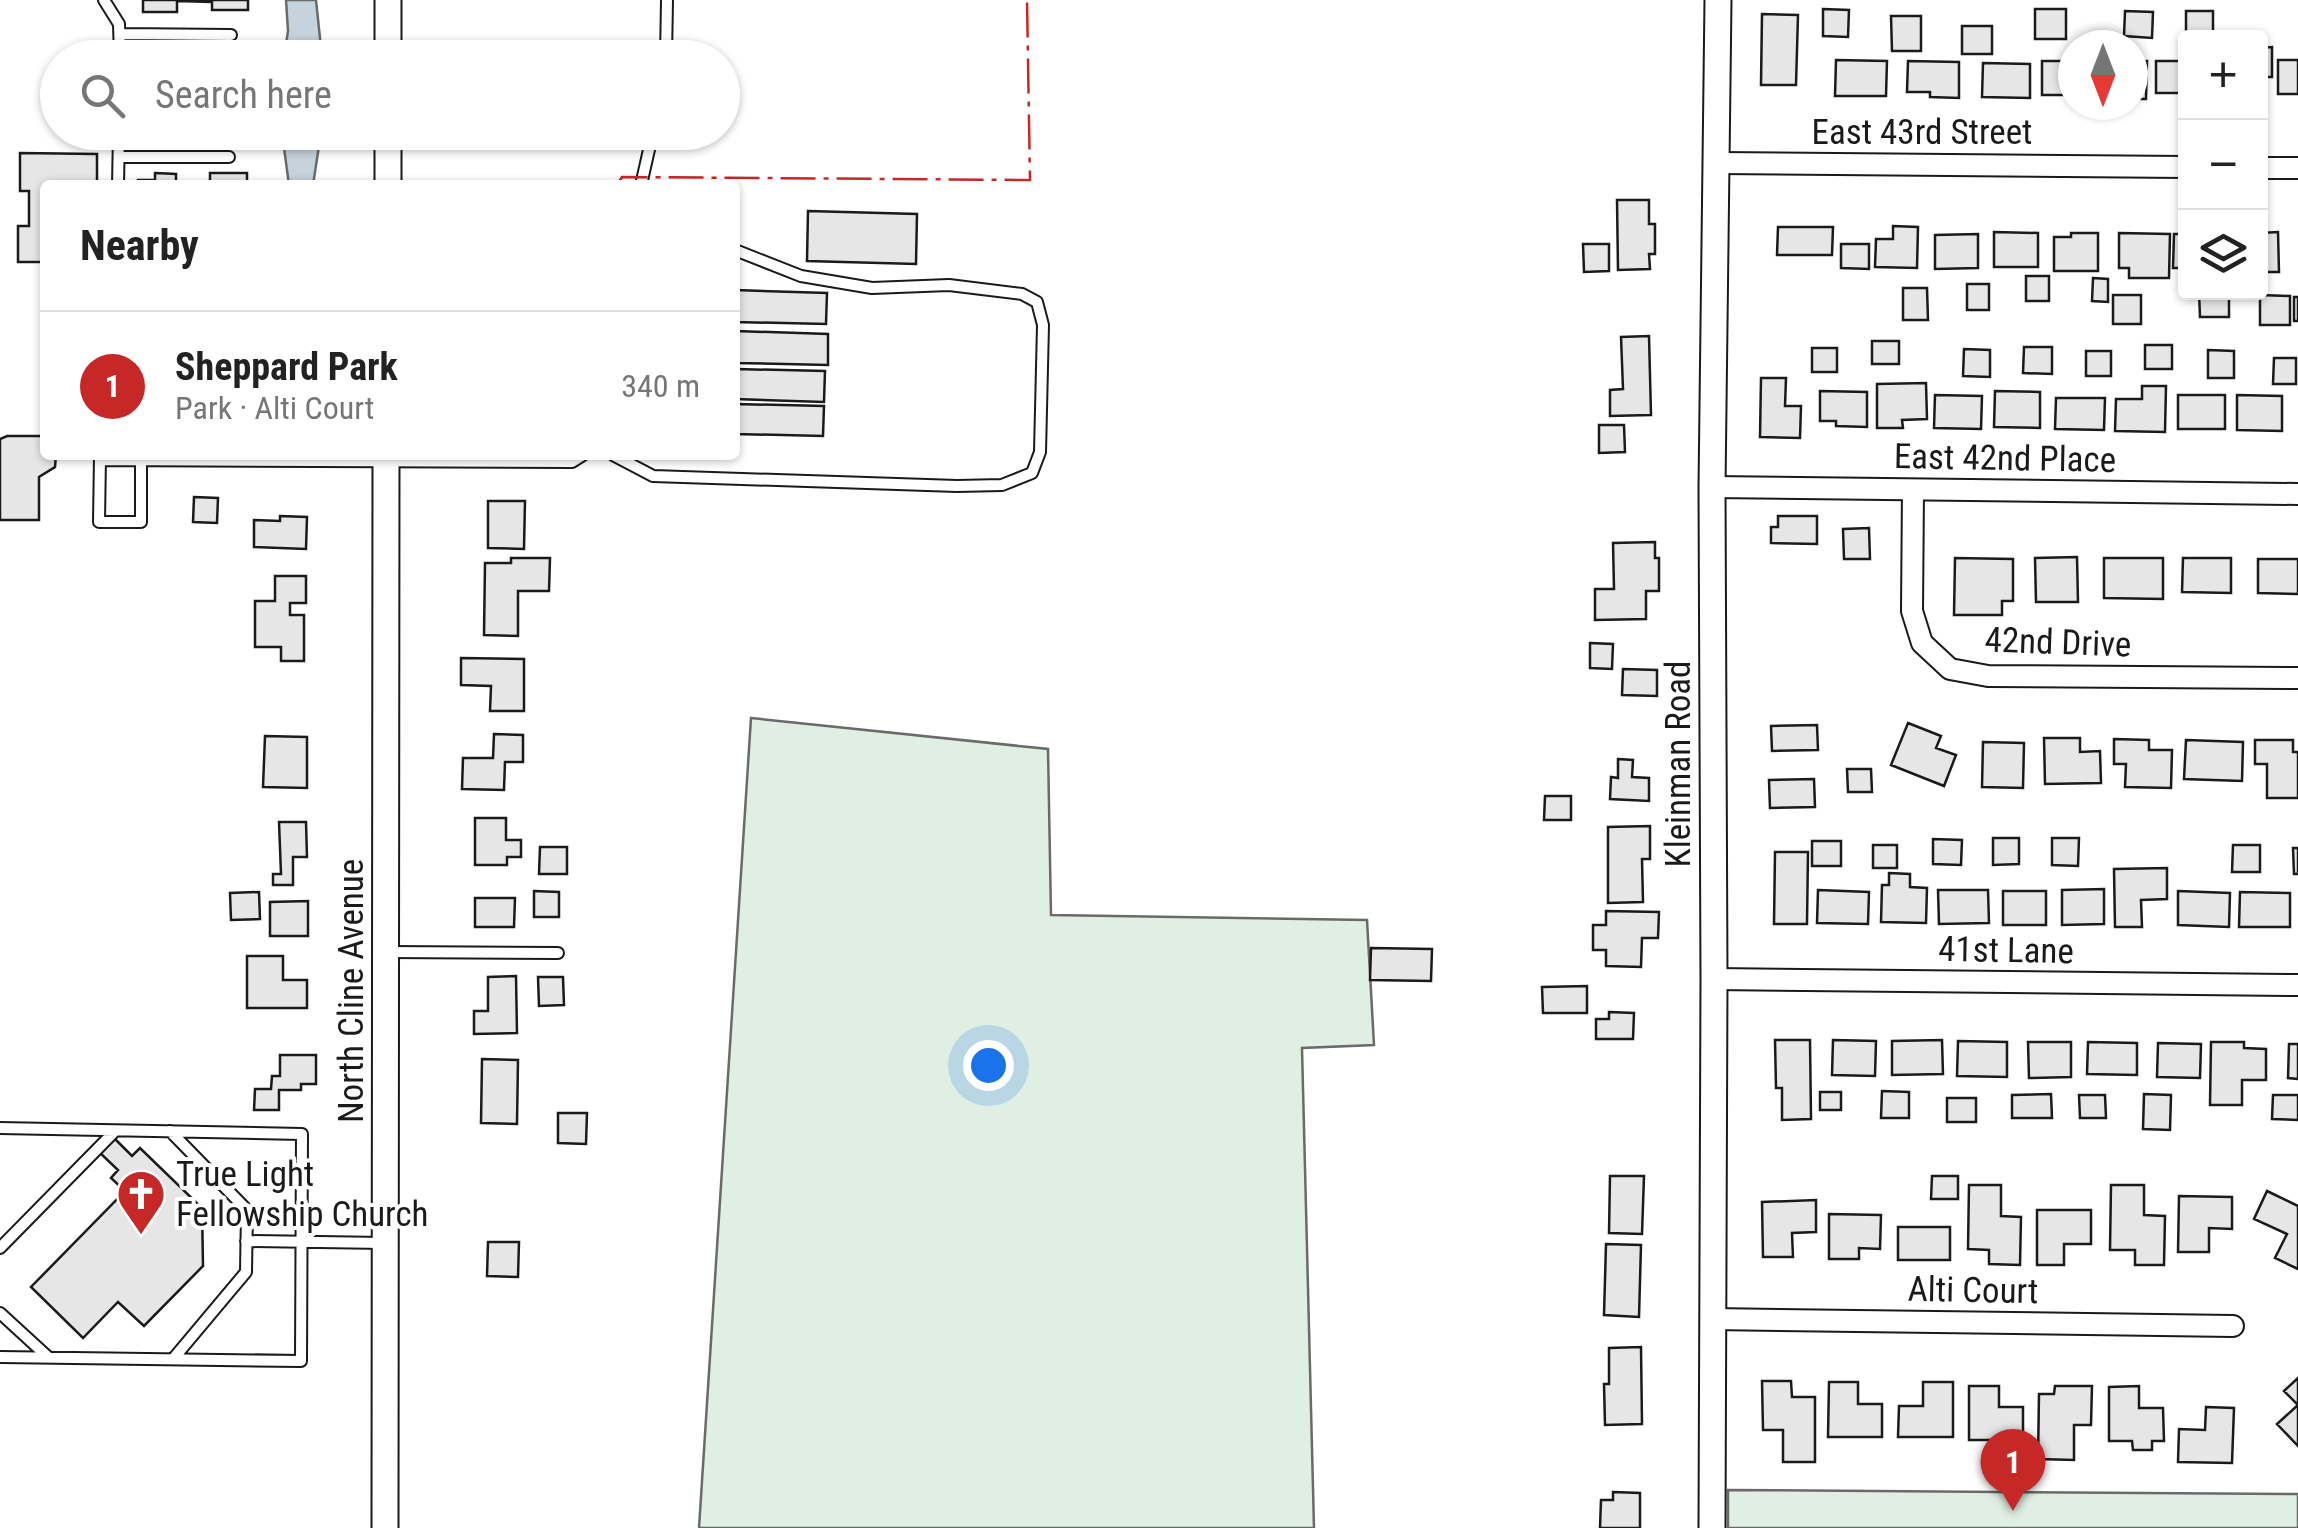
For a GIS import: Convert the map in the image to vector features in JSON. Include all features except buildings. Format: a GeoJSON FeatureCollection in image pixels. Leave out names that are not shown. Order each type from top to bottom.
{"type":"FeatureCollection","features":[{"type":"Feature","properties":{"kind":"street"},"geometry":{"type":"LineString","coordinates":[[388,0],[388,40]]}},
{"type":"Feature","properties":{"kind":"street","name":"Kleinman Road"},"geometry":{"type":"LineString","coordinates":[[1712,1528],[1712,487],[1718,0]]}},
{"type":"Feature","properties":{"kind":"street"},"geometry":{"type":"LineString","coordinates":[[388,150],[388,180]]}},
{"type":"Feature","properties":{"kind":"street","name":"East 43rd Street"},"geometry":{"type":"LineString","coordinates":[[1718,163],[2178,167]]}},
{"type":"Feature","properties":{"kind":"street"},"geometry":{"type":"LineString","coordinates":[[2268,168],[2298,168]]}},
{"type":"Feature","properties":{"kind":"street","name":"North Cline Avenue"},"geometry":{"type":"LineString","coordinates":[[385,1528],[386,460]]}},
{"type":"Feature","properties":{"kind":"street","name":"East 42nd Place"},"geometry":{"type":"LineString","coordinates":[[1712,487],[2298,494]]}},
{"type":"Feature","properties":{"kind":"street","name":"42nd Drive"},"geometry":{"type":"LineString","coordinates":[[1913,490],[1912,611],[1922,644],[1950,669],[1988,676],[2298,678]]}},
{"type":"Feature","properties":{"kind":"street","name":"41st Lane"},"geometry":{"type":"LineString","coordinates":[[1714,979],[2298,985]]}},
{"type":"Feature","properties":{"kind":"street","name":"Alti Court"},"geometry":{"type":"LineString","coordinates":[[1712,1319],[2233,1326]]}},
{"type":"Feature","properties":{"kind":"lane"},"geometry":{"type":"LineString","coordinates":[[104,0],[119,24],[120,40]]}},
{"type":"Feature","properties":{"kind":"lane"},"geometry":{"type":"LineString","coordinates":[[666,40],[667,0]]}},
{"type":"Feature","properties":{"kind":"lane"},"geometry":{"type":"LineString","coordinates":[[120,34],[231,35]]}},
{"type":"Feature","properties":{"kind":"lane"},"geometry":{"type":"LineString","coordinates":[[118,180],[119,150]]}},
{"type":"Feature","properties":{"kind":"lane"},"geometry":{"type":"LineString","coordinates":[[642,180],[648,150]]}},
{"type":"Feature","properties":{"kind":"lane"},"geometry":{"type":"LineString","coordinates":[[119,157],[229,157]]}},
{"type":"Feature","properties":{"kind":"lane"},"geometry":{"type":"LineString","coordinates":[[623,460],[653,476],[957,486],[1002,485],[1032,472],[1040,452],[1043,325],[1037,302],[1022,294],[949,285],[872,288],[801,276],[740,252]]}},
{"type":"Feature","properties":{"kind":"lane"},"geometry":{"type":"LineString","coordinates":[[101,460],[100,522],[140,522],[141,460]]}},
{"type":"Feature","properties":{"kind":"lane"},"geometry":{"type":"LineString","coordinates":[[479,460],[575,460]]}},
{"type":"Feature","properties":{"kind":"lane"},"geometry":{"type":"LineString","coordinates":[[386,952],[558,953]]}},
{"type":"Feature","properties":{"kind":"lane"},"geometry":{"type":"LineString","coordinates":[[0,1128],[302,1134],[301,1361],[0,1357]]}},
{"type":"Feature","properties":{"kind":"lane"},"geometry":{"type":"LineString","coordinates":[[0,1248],[115,1130]]}},
{"type":"Feature","properties":{"kind":"lane"},"geometry":{"type":"LineString","coordinates":[[170,1131],[247,1210],[246,1272],[174,1359]]}},
{"type":"Feature","properties":{"kind":"lane"},"geometry":{"type":"LineString","coordinates":[[246,1241],[385,1243]]}},
{"type":"Feature","properties":{"kind":"lane"},"geometry":{"type":"LineString","coordinates":[[0,1313],[49,1358]]}},
{"type":"Feature","properties":{"kind":"green space"},"geometry":{"type":"Polygon","coordinates":[[[751,718],[1048,749],[1051,915],[1367,920],[1374,1045],[1302,1048],[1314,1528],[699,1528],[751,718]]]}},
{"type":"Feature","properties":{"kind":"green space"},"geometry":{"type":"Polygon","coordinates":[[[1728,1490],[2298,1494],[2298,1528],[1728,1528],[1728,1490]]]}},
{"type":"Feature","properties":{"kind":"shaded area"},"geometry":{"type":"Polygon","coordinates":[[[286,0],[316,0],[320,40],[287,40],[286,0]]]}},
{"type":"Feature","properties":{"kind":"shaded area"},"geometry":{"type":"Polygon","coordinates":[[[284,150],[318,150],[314,180],[288,180],[284,150]]]}},
{"type":"Feature","properties":{"kind":"power"},"geometry":{"type":"LineString","coordinates":[[620,180],[1030,180],[1027,0]]}},
{"type":"Feature","properties":{"kind":"place","name":"True Light Fellowship Church"},"geometry":{"type":"Point","coordinates":[141,1236]}},
{"type":"Feature","properties":{"kind":"place","name":"Sheppard Park"},"geometry":{"type":"Point","coordinates":[2013,1511]}}]}
